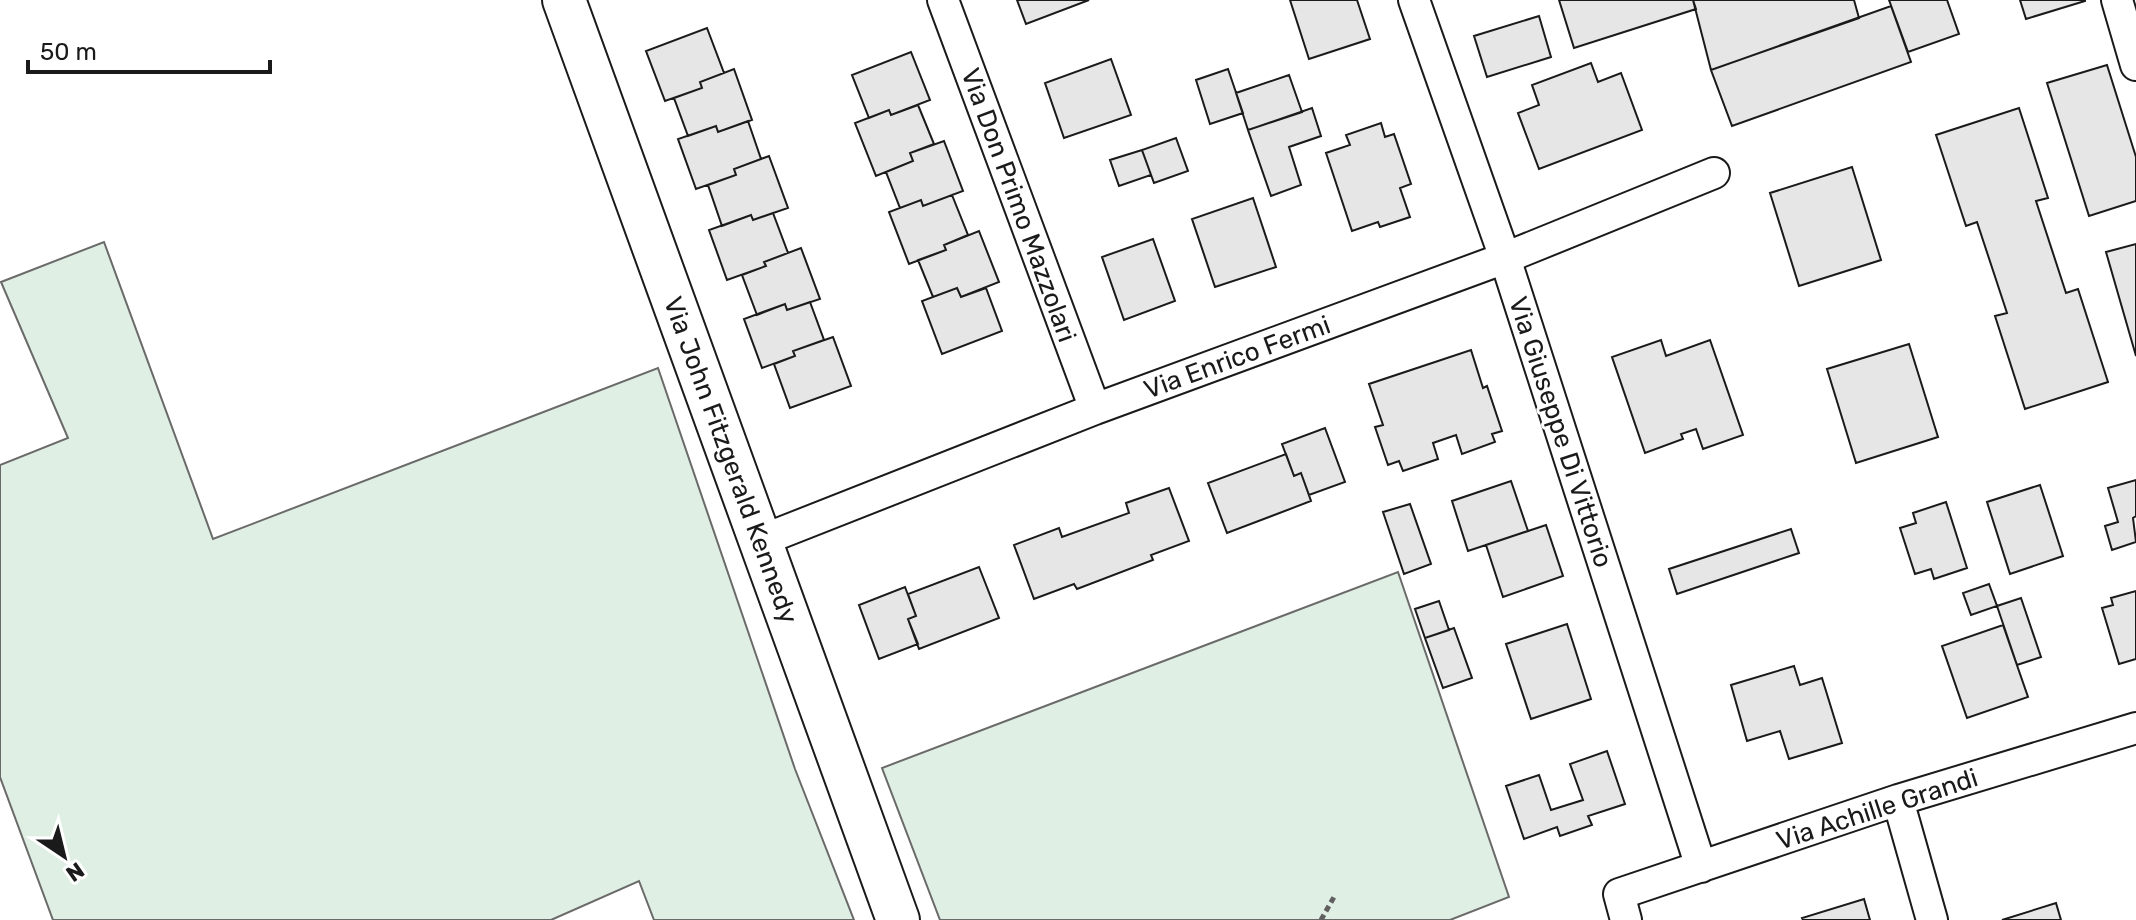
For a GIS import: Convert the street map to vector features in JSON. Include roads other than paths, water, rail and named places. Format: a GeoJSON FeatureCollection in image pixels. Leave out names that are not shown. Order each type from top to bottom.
{"type":"FeatureCollection","features":[{"type":"Feature","properties":{"kind":"street","name":"Via John Fitzgerald Kennedy"},"geometry":{"type":"LineString","coordinates":[[564,0],[898,920]]}},
{"type":"Feature","properties":{"kind":"street","name":"Via Don Primo Mazzolari"},"geometry":{"type":"LineString","coordinates":[[943,0],[1095,409]]}},
{"type":"Feature","properties":{"kind":"street","name":"Via Giuseppe Di Vittorio"},"geometry":{"type":"LineString","coordinates":[[1414,0],[1505,258],[1701,867]]}},
{"type":"Feature","properties":{"kind":"street"},"geometry":{"type":"LineString","coordinates":[[2117,0],[2134,47]]}},
{"type":"Feature","properties":{"kind":"street","name":"Via Enrico Fermi"},"geometry":{"type":"LineString","coordinates":[[760,541],[1095,409],[1505,258],[1714,173]]}},
{"type":"Feature","properties":{"kind":"street","name":"Via Achille Grandi"},"geometry":{"type":"LineString","coordinates":[[1622,907],[1701,867],[1898,800],[2136,728]]}},
{"type":"Feature","properties":{"kind":"street"},"geometry":{"type":"LineString","coordinates":[[1898,800],[1932,920]]}}]}
